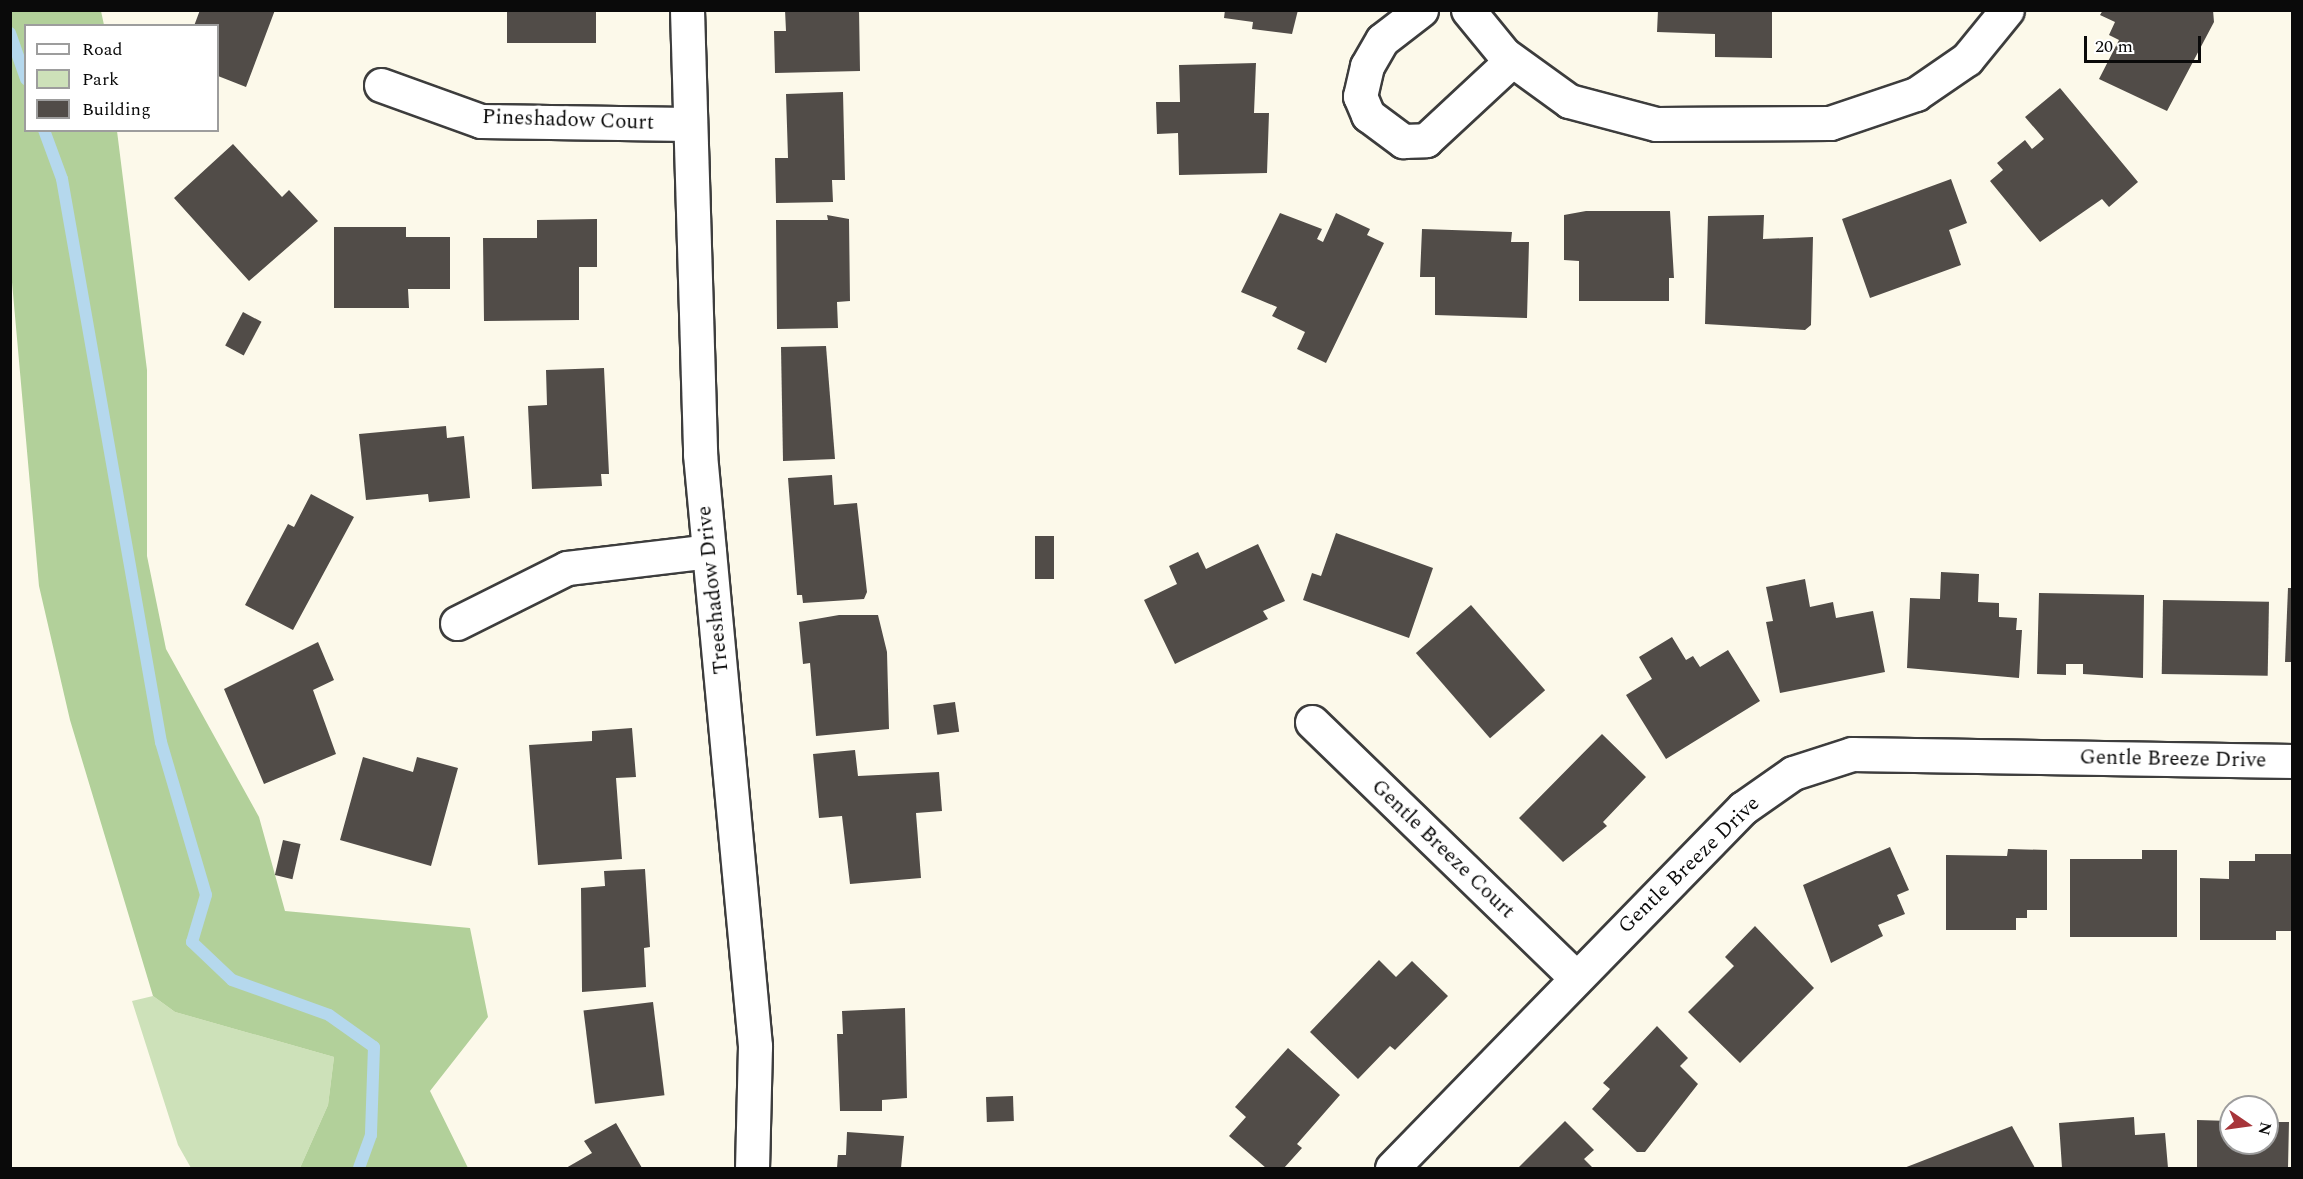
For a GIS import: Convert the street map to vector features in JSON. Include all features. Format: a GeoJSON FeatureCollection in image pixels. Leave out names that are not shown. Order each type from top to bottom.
{"type":"FeatureCollection","features":[{"type":"Feature","properties":{"kind":"street","name":"Treeshadow Drive"},"geometry":{"type":"LineString","coordinates":[[687,10],[688,124],[700,454],[755,1046],[752,1168]]}},
{"type":"Feature","properties":{"kind":"street"},"geometry":{"type":"LineString","coordinates":[[1421,10],[1382,40],[1367,66],[1360,96],[1368,115],[1403,141],[1426,140],[1512,60]]}},
{"type":"Feature","properties":{"kind":"street"},"geometry":{"type":"LineString","coordinates":[[1468,10],[1512,60],[1569,101],[1656,124],[1830,123],[1916,94],[1967,59],[2007,10]]}},
{"type":"Feature","properties":{"kind":"street","name":"Pineshadow Court"},"geometry":{"type":"LineString","coordinates":[[381,86],[481,121],[688,124]]}},
{"type":"Feature","properties":{"kind":"street"},"geometry":{"type":"LineString","coordinates":[[457,623],[567,568],[709,551]]}},
{"type":"Feature","properties":{"kind":"street","name":"Gentle Breeze Court"},"geometry":{"type":"LineString","coordinates":[[1312,722],[1575,977]]}},
{"type":"Feature","properties":{"kind":"street","name":"Gentle Breeze Drive"},"geometry":{"type":"LineString","coordinates":[[1392,1168],[1575,977],[1743,808],[1793,773],[1852,754],[2292,761]]}},
{"type":"Feature","properties":{"kind":"green space"},"geometry":{"type":"Polygon","coordinates":[[[10,11],[101,11],[104,24],[24,24],[24,132],[117,132],[147,370],[147,556],[166,649],[259,817],[285,911],[470,928],[488,1017],[430,1091],[468,1168],[300,1168],[328,1105],[334,1057],[175,1012],[153,996],[70,720],[39,586],[11,271],[10,11]]]}},
{"type":"Feature","properties":{"kind":"green space"},"geometry":{"type":"Polygon","coordinates":[[[153,996],[175,1012],[334,1057],[328,1105],[300,1168],[191,1168],[178,1145],[132,1001],[153,996]]]}},
{"type":"Feature","properties":{"kind":"building"},"geometry":{"type":"Polygon","coordinates":[[[200,10],[275,10],[246,87],[219,76],[219,24],[195,24],[200,10]]]}},
{"type":"Feature","properties":{"kind":"building"},"geometry":{"type":"Polygon","coordinates":[[[507,10],[596,10],[596,43],[507,43],[507,10]]]}},
{"type":"Feature","properties":{"kind":"building"},"geometry":{"type":"Polygon","coordinates":[[[785,10],[859,10],[860,71],[775,73],[774,31],[786,31],[785,10]]]}},
{"type":"Feature","properties":{"kind":"building"},"geometry":{"type":"Polygon","coordinates":[[[1225,10],[1298,10],[1292,34],[1252,29],[1253,22],[1224,18],[1225,10]]]}},
{"type":"Feature","properties":{"kind":"building"},"geometry":{"type":"Polygon","coordinates":[[[1658,10],[1772,12],[1772,58],[1715,57],[1715,34],[1657,32],[1658,10]]]}},
{"type":"Feature","properties":{"kind":"building"},"geometry":{"type":"Polygon","coordinates":[[[2103,10],[2213,10],[2214,22],[2167,111],[2099,79],[2119,40],[2109,35],[2115,22],[2100,15],[2103,10]]]}},
{"type":"Feature","properties":{"kind":"building"},"geometry":{"type":"Polygon","coordinates":[[[1256,63],[1254,113],[1269,113],[1267,173],[1179,175],[1178,133],[1157,134],[1156,102],[1180,102],[1179,65],[1256,63]]]}},
{"type":"Feature","properties":{"kind":"building"},"geometry":{"type":"Polygon","coordinates":[[[2060,88],[2138,182],[2109,207],[2102,199],[2040,242],[1990,181],[2003,170],[1997,163],[2025,140],[2032,149],[2044,139],[2025,117],[2060,88]]]}},
{"type":"Feature","properties":{"kind":"building"},"geometry":{"type":"Polygon","coordinates":[[[843,92],[845,180],[832,180],[833,202],[776,203],[775,158],[788,158],[786,94],[843,92]]]}},
{"type":"Feature","properties":{"kind":"building"},"geometry":{"type":"Polygon","coordinates":[[[233,144],[282,197],[289,190],[318,221],[249,281],[174,198],[233,144]]]}},
{"type":"Feature","properties":{"kind":"building"},"geometry":{"type":"Polygon","coordinates":[[[1951,179],[1967,223],[1949,230],[1961,265],[1870,298],[1842,219],[1951,179]]]}},
{"type":"Feature","properties":{"kind":"building"},"geometry":{"type":"Polygon","coordinates":[[[1586,211],[1670,211],[1674,278],[1669,278],[1669,301],[1579,301],[1579,261],[1564,260],[1564,215],[1586,211]]]}},
{"type":"Feature","properties":{"kind":"building"},"geometry":{"type":"Polygon","coordinates":[[[1280,213],[1322,229],[1317,239],[1323,242],[1336,213],[1370,229],[1367,235],[1384,243],[1326,363],[1297,349],[1305,332],[1272,316],[1277,307],[1241,292],[1280,213]]]}},
{"type":"Feature","properties":{"kind":"building"},"geometry":{"type":"Polygon","coordinates":[[[827,215],[849,219],[850,301],[837,302],[838,328],[777,329],[776,220],[828,220],[827,215]]]}},
{"type":"Feature","properties":{"kind":"building"},"geometry":{"type":"Polygon","coordinates":[[[1764,215],[1763,239],[1813,237],[1811,325],[1805,330],[1705,324],[1708,216],[1764,215]]]}},
{"type":"Feature","properties":{"kind":"building"},"geometry":{"type":"Polygon","coordinates":[[[597,219],[597,267],[579,267],[579,320],[484,321],[483,238],[537,238],[537,220],[597,219]]]}},
{"type":"Feature","properties":{"kind":"building"},"geometry":{"type":"Polygon","coordinates":[[[334,227],[406,227],[406,237],[450,237],[450,289],[408,289],[409,308],[334,308],[334,227]]]}},
{"type":"Feature","properties":{"kind":"building"},"geometry":{"type":"Polygon","coordinates":[[[1422,229],[1512,232],[1511,242],[1529,242],[1527,318],[1435,315],[1435,277],[1420,277],[1422,229]]]}},
{"type":"Feature","properties":{"kind":"building"},"geometry":{"type":"Polygon","coordinates":[[[243,312],[262,322],[244,355],[225,346],[243,312]]]}},
{"type":"Feature","properties":{"kind":"building"},"geometry":{"type":"Polygon","coordinates":[[[826,346],[835,459],[783,461],[781,347],[826,346]]]}},
{"type":"Feature","properties":{"kind":"building"},"geometry":{"type":"Polygon","coordinates":[[[604,368],[609,474],[601,474],[602,486],[532,489],[528,406],[547,405],[546,370],[604,368]]]}},
{"type":"Feature","properties":{"kind":"building"},"geometry":{"type":"Polygon","coordinates":[[[446,426],[447,438],[464,436],[470,498],[429,502],[428,494],[366,500],[359,434],[446,426]]]}},
{"type":"Feature","properties":{"kind":"building"},"geometry":{"type":"Polygon","coordinates":[[[832,475],[834,505],[857,503],[867,592],[864,599],[803,603],[802,595],[797,595],[788,478],[832,475]]]}},
{"type":"Feature","properties":{"kind":"building"},"geometry":{"type":"Polygon","coordinates":[[[311,494],[354,517],[293,630],[245,605],[288,524],[294,527],[311,494]]]}},
{"type":"Feature","properties":{"kind":"building"},"geometry":{"type":"Polygon","coordinates":[[[1336,533],[1433,568],[1409,638],[1303,600],[1312,573],[1321,576],[1336,533]]]}},
{"type":"Feature","properties":{"kind":"building"},"geometry":{"type":"Polygon","coordinates":[[[1035,536],[1054,536],[1054,579],[1035,579],[1035,536]]]}},
{"type":"Feature","properties":{"kind":"building"},"geometry":{"type":"Polygon","coordinates":[[[1258,544],[1285,601],[1263,611],[1268,619],[1175,664],[1144,600],[1177,584],[1169,566],[1198,552],[1206,569],[1258,544]]]}},
{"type":"Feature","properties":{"kind":"building"},"geometry":{"type":"Polygon","coordinates":[[[1941,572],[1979,574],[1978,602],[1999,603],[1999,617],[2017,618],[2016,630],[2022,630],[2019,678],[1907,668],[1910,598],[1940,599],[1941,572]]]}},
{"type":"Feature","properties":{"kind":"building"},"geometry":{"type":"Polygon","coordinates":[[[1805,579],[1810,607],[1833,602],[1836,618],[1873,611],[1885,672],[1780,693],[1766,622],[1773,621],[1766,587],[1805,579]]]}},
{"type":"Feature","properties":{"kind":"building"},"geometry":{"type":"Polygon","coordinates":[[[2288,588],[2292,588],[2292,662],[2285,662],[2288,588]]]}},
{"type":"Feature","properties":{"kind":"building"},"geometry":{"type":"Polygon","coordinates":[[[2039,593],[2144,595],[2143,678],[2083,674],[2083,664],[2066,664],[2066,675],[2037,674],[2039,593]]]}},
{"type":"Feature","properties":{"kind":"building"},"geometry":{"type":"Polygon","coordinates":[[[2163,600],[2269,602],[2268,676],[2162,674],[2163,600]]]}},
{"type":"Feature","properties":{"kind":"building"},"geometry":{"type":"Polygon","coordinates":[[[1471,605],[1545,690],[1490,738],[1416,653],[1471,605]]]}},
{"type":"Feature","properties":{"kind":"building"},"geometry":{"type":"Polygon","coordinates":[[[839,615],[878,615],[887,652],[889,729],[816,736],[810,663],[803,664],[799,622],[839,615]]]}},
{"type":"Feature","properties":{"kind":"building"},"geometry":{"type":"Polygon","coordinates":[[[1672,637],[1686,660],[1693,656],[1700,667],[1728,650],[1760,701],[1666,759],[1626,695],[1652,679],[1639,657],[1672,637]]]}},
{"type":"Feature","properties":{"kind":"building"},"geometry":{"type":"Polygon","coordinates":[[[318,642],[334,680],[313,690],[336,754],[264,784],[224,689],[318,642]]]}},
{"type":"Feature","properties":{"kind":"building"},"geometry":{"type":"Polygon","coordinates":[[[955,702],[959,732],[937,735],[933,705],[955,702]]]}},
{"type":"Feature","properties":{"kind":"building"},"geometry":{"type":"Polygon","coordinates":[[[632,728],[636,777],[616,778],[622,859],[538,865],[529,745],[592,741],[592,731],[632,728]]]}},
{"type":"Feature","properties":{"kind":"building"},"geometry":{"type":"Polygon","coordinates":[[[1602,734],[1646,777],[1603,822],[1607,826],[1563,862],[1519,818],[1602,734]]]}},
{"type":"Feature","properties":{"kind":"building"},"geometry":{"type":"Polygon","coordinates":[[[855,750],[858,776],[939,772],[942,811],[916,813],[921,878],[850,884],[842,816],[819,818],[813,754],[855,750]]]}},
{"type":"Feature","properties":{"kind":"building"},"geometry":{"type":"Polygon","coordinates":[[[363,757],[413,772],[417,757],[458,768],[431,866],[340,840],[363,757]]]}},
{"type":"Feature","properties":{"kind":"building"},"geometry":{"type":"Polygon","coordinates":[[[283,840],[301,844],[292,879],[275,875],[283,840]]]}},
{"type":"Feature","properties":{"kind":"building"},"geometry":{"type":"Polygon","coordinates":[[[1890,847],[1909,890],[1897,895],[1905,914],[1878,925],[1883,936],[1831,963],[1803,885],[1890,847]]]}},
{"type":"Feature","properties":{"kind":"building"},"geometry":{"type":"Polygon","coordinates":[[[2008,849],[2047,850],[2047,910],[2027,910],[2027,918],[2016,918],[2016,930],[1946,930],[1946,855],[2007,856],[2008,849]]]}},
{"type":"Feature","properties":{"kind":"building"},"geometry":{"type":"Polygon","coordinates":[[[2142,850],[2177,850],[2177,937],[2070,937],[2070,859],[2142,859],[2142,850]]]}},
{"type":"Feature","properties":{"kind":"building"},"geometry":{"type":"Polygon","coordinates":[[[2255,854],[2292,854],[2292,931],[2276,931],[2276,940],[2200,940],[2200,878],[2229,879],[2229,861],[2255,861],[2255,854]]]}},
{"type":"Feature","properties":{"kind":"building"},"geometry":{"type":"Polygon","coordinates":[[[645,869],[650,947],[644,948],[646,987],[582,992],[581,888],[605,886],[604,871],[645,869]]]}},
{"type":"Feature","properties":{"kind":"building"},"geometry":{"type":"Polygon","coordinates":[[[1755,926],[1814,988],[1740,1063],[1688,1012],[1734,966],[1725,957],[1755,926]]]}},
{"type":"Feature","properties":{"kind":"building"},"geometry":{"type":"Polygon","coordinates":[[[1379,960],[1396,977],[1412,961],[1448,996],[1395,1050],[1390,1046],[1358,1079],[1310,1032],[1379,960]]]}},
{"type":"Feature","properties":{"kind":"building"},"geometry":{"type":"Polygon","coordinates":[[[653,1002],[664,1095],[595,1104],[584,1011],[653,1002]]]}},
{"type":"Feature","properties":{"kind":"building"},"geometry":{"type":"Polygon","coordinates":[[[905,1008],[907,1098],[882,1100],[882,1111],[840,1111],[837,1034],[843,1034],[842,1011],[905,1008]]]}},
{"type":"Feature","properties":{"kind":"building"},"geometry":{"type":"Polygon","coordinates":[[[1657,1026],[1688,1058],[1680,1066],[1698,1084],[1645,1152],[1637,1152],[1592,1109],[1610,1089],[1603,1083],[1657,1026]]]}},
{"type":"Feature","properties":{"kind":"building"},"geometry":{"type":"Polygon","coordinates":[[[1288,1048],[1340,1095],[1297,1144],[1302,1148],[1284,1168],[1266,1168],[1229,1136],[1246,1117],[1235,1107],[1288,1048]]]}},
{"type":"Feature","properties":{"kind":"building"},"geometry":{"type":"Polygon","coordinates":[[[1013,1096],[1014,1121],[987,1122],[986,1097],[1013,1096]]]}},
{"type":"Feature","properties":{"kind":"building"},"geometry":{"type":"Polygon","coordinates":[[[2134,1117],[2135,1135],[2165,1133],[2168,1168],[2062,1168],[2059,1123],[2134,1117]]]}},
{"type":"Feature","properties":{"kind":"building"},"geometry":{"type":"Polygon","coordinates":[[[2197,1120],[2219,1121],[2219,1155],[2279,1155],[2279,1122],[2289,1122],[2288,1168],[2197,1168],[2197,1120]]]}},
{"type":"Feature","properties":{"kind":"building"},"geometry":{"type":"Polygon","coordinates":[[[1565,1121],[1594,1150],[1584,1159],[1593,1168],[1518,1168],[1565,1121]]]}},
{"type":"Feature","properties":{"kind":"building"},"geometry":{"type":"Polygon","coordinates":[[[616,1123],[642,1168],[566,1168],[592,1153],[584,1141],[616,1123]]]}},
{"type":"Feature","properties":{"kind":"building"},"geometry":{"type":"Polygon","coordinates":[[[2012,1126],[2035,1168],[1904,1168],[2012,1126]]]}},
{"type":"Feature","properties":{"kind":"building"},"geometry":{"type":"Polygon","coordinates":[[[847,1132],[904,1136],[901,1168],[837,1168],[838,1155],[846,1155],[847,1132]]]}},
{"type":"Feature","properties":{"kind":"waterway"},"geometry":{"type":"LineString","coordinates":[[10,33],[24,73]]}},
{"type":"Feature","properties":{"kind":"waterway"},"geometry":{"type":"LineString","coordinates":[[45,132],[62,179],[161,742],[206,895],[192,942],[232,980],[329,1015],[374,1047],[371,1135],[359,1168]]}}]}
